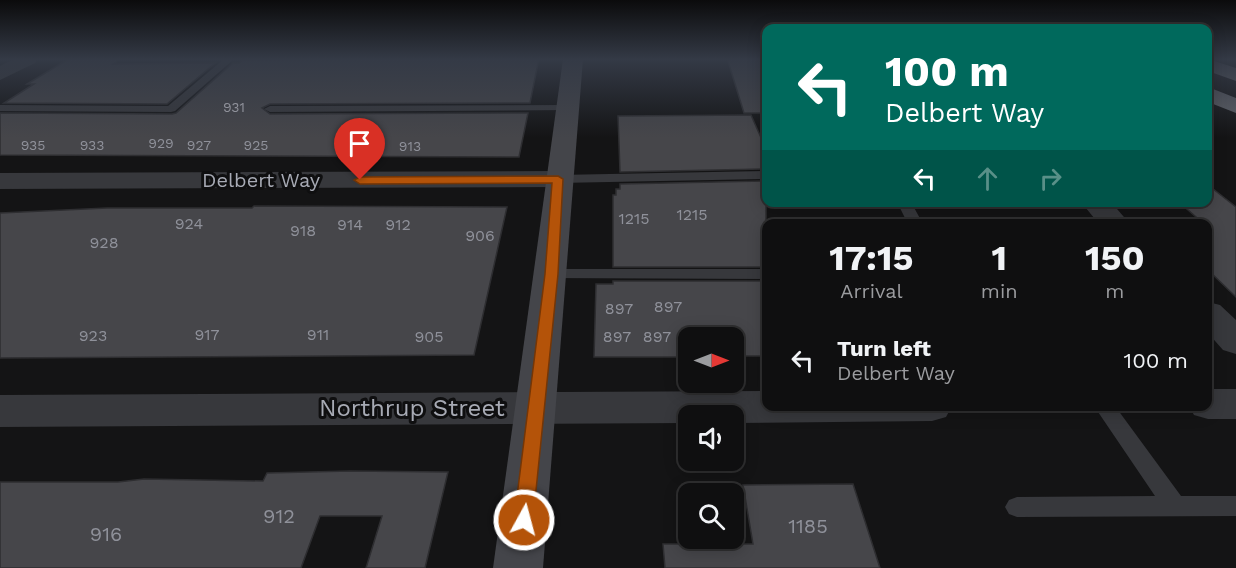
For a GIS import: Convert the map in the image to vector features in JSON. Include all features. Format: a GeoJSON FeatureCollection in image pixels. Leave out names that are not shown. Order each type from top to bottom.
{"type":"FeatureCollection","features":[{"type":"Feature","properties":{"kind":"highway"},"geometry":{"type":"LineString","coordinates":[[1212,96],[1236,106]]}},
{"type":"Feature","properties":{"kind":"street"},"geometry":{"type":"LineString","coordinates":[[518,568],[570,86]]}},
{"type":"Feature","properties":{"kind":"street","name":"Delbert Way"},"geometry":{"type":"LineString","coordinates":[[0,180],[558,179]]}},
{"type":"Feature","properties":{"kind":"street"},"geometry":{"type":"LineString","coordinates":[[1100,207],[1111,219]]}},
{"type":"Feature","properties":{"kind":"street"},"geometry":{"type":"LineString","coordinates":[[1212,317],[1236,341]]}},
{"type":"Feature","properties":{"kind":"street"},"geometry":{"type":"LineString","coordinates":[[1212,404],[1236,404]]}},
{"type":"Feature","properties":{"kind":"street","name":"Northrup Street"},"geometry":{"type":"LineString","coordinates":[[0,411],[762,407]]}},
{"type":"Feature","properties":{"kind":"lane"},"geometry":{"type":"LineString","coordinates":[[0,108],[171,109],[198,86]]}},
{"type":"Feature","properties":{"kind":"lane"},"geometry":{"type":"LineString","coordinates":[[270,109],[567,108]]}},
{"type":"Feature","properties":{"kind":"lane"},"geometry":{"type":"LineString","coordinates":[[558,179],[762,175]]}},
{"type":"Feature","properties":{"kind":"lane"},"geometry":{"type":"LineString","coordinates":[[551,274],[762,274]]}},
{"type":"Feature","properties":{"kind":"lane"},"geometry":{"type":"LineString","coordinates":[[1108,411],[1176,506]]}},
{"type":"Feature","properties":{"kind":"lane"},"geometry":{"type":"LineString","coordinates":[[1017,507],[1236,506]]}},
{"type":"Feature","properties":{"kind":"building"},"geometry":{"type":"Polygon","coordinates":[[[32,86],[189,86],[167,104],[4,103],[32,86]]]}},
{"type":"Feature","properties":{"kind":"building"},"geometry":{"type":"Polygon","coordinates":[[[207,86],[533,86],[530,103],[270,104],[262,108],[270,114],[528,113],[519,157],[0,155],[0,113],[176,113],[207,86]]]}},
{"type":"Feature","properties":{"kind":"building"},"geometry":{"type":"Polygon","coordinates":[[[736,86],[762,86],[762,113],[744,113],[736,86]]]}},
{"type":"Feature","properties":{"kind":"building"},"geometry":{"type":"Polygon","coordinates":[[[751,115],[762,140],[762,169],[620,172],[618,116],[751,115]]]}},
{"type":"Feature","properties":{"kind":"building"},"geometry":{"type":"Polygon","coordinates":[[[762,181],[762,207],[766,207],[766,219],[762,219],[762,267],[613,267],[613,195],[616,195],[616,189],[620,189],[620,184],[762,181]]]}},
{"type":"Feature","properties":{"kind":"building"},"geometry":{"type":"Polygon","coordinates":[[[1212,188],[1236,207],[1236,297],[1212,274],[1212,219],[1198,219],[1185,207],[1212,207],[1212,188]]]}},
{"type":"Feature","properties":{"kind":"building"},"geometry":{"type":"Polygon","coordinates":[[[254,206],[507,207],[474,355],[0,358],[0,213],[107,208],[252,208],[254,206]]]}},
{"type":"Feature","properties":{"kind":"building"},"geometry":{"type":"Polygon","coordinates":[[[613,281],[762,281],[762,356],[744,356],[744,327],[678,327],[678,357],[594,357],[596,284],[613,284],[613,281]]]}},
{"type":"Feature","properties":{"kind":"building"},"geometry":{"type":"Polygon","coordinates":[[[448,472],[425,568],[366,568],[382,516],[320,516],[301,568],[0,568],[0,482],[118,482],[144,479],[263,481],[267,473],[448,472]]]}},
{"type":"Feature","properties":{"kind":"building"},"geometry":{"type":"Polygon","coordinates":[[[853,484],[880,568],[665,568],[663,544],[678,544],[678,549],[744,549],[744,544],[753,544],[744,485],[853,484]]]}},
{"type":"Feature","properties":{"kind":"route"},"geometry":{"type":"LineString","coordinates":[[360,180],[558,179],[551,274],[524,520]]}}]}
